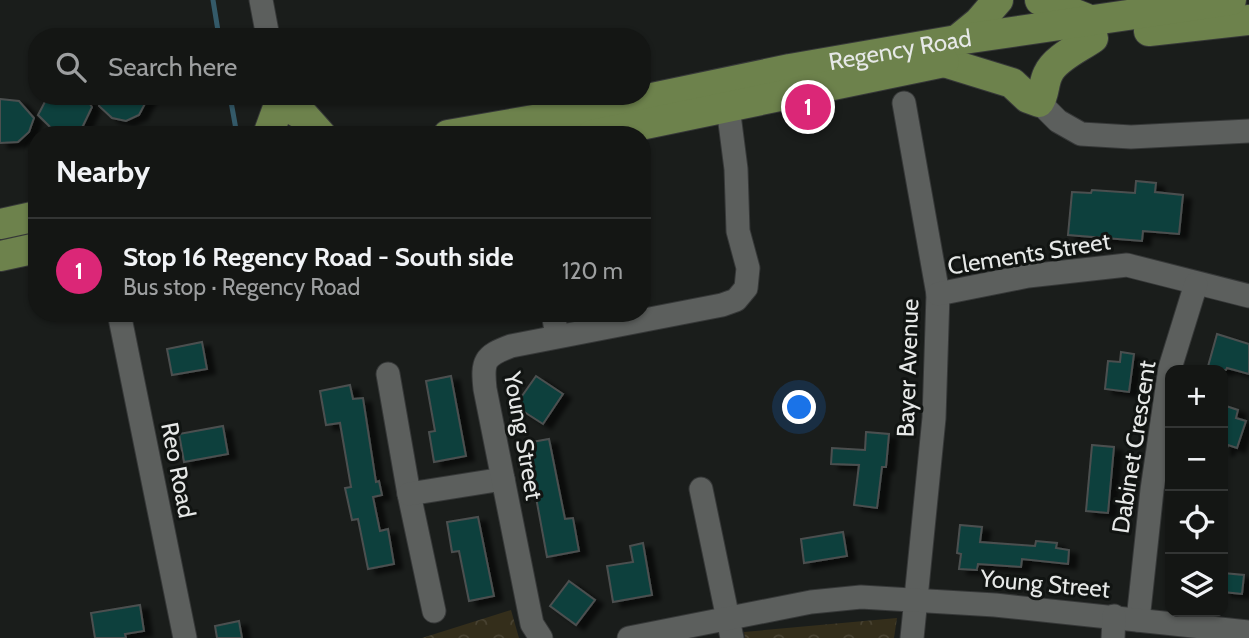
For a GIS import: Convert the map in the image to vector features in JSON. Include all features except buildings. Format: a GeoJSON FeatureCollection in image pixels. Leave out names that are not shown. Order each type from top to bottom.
{"type":"FeatureCollection","features":[{"type":"Feature","properties":{"kind":"main road"},"geometry":{"type":"LineString","coordinates":[[998,0],[951,51],[1012,83],[1028,98],[1039,102],[1051,68],[1091,29],[1040,0]]}},
{"type":"Feature","properties":{"kind":"main road","name":"Regency Road"},"geometry":{"type":"LineString","coordinates":[[622,126],[725,95],[790,69],[951,51],[1091,29],[1231,0]]}},
{"type":"Feature","properties":{"kind":"main road","name":"Regency Road"},"geometry":{"type":"LineString","coordinates":[[1091,29],[1249,20]]}},
{"type":"Feature","properties":{"kind":"main road","name":"Regency Road"},"geometry":{"type":"LineString","coordinates":[[651,102],[725,95]]}},
{"type":"Feature","properties":{"kind":"main road"},"geometry":{"type":"LineString","coordinates":[[271,126],[277,105]]}},
{"type":"Feature","properties":{"kind":"main road"},"geometry":{"type":"LineString","coordinates":[[288,105],[313,126]]}},
{"type":"Feature","properties":{"kind":"main road","name":"Regency Road"},"geometry":{"type":"LineString","coordinates":[[500,126],[624,105]]}},
{"type":"Feature","properties":{"kind":"main road"},"geometry":{"type":"LineString","coordinates":[[0,224],[28,218]]}},
{"type":"Feature","properties":{"kind":"main road"},"geometry":{"type":"LineString","coordinates":[[0,256],[28,250]]}},
{"type":"Feature","properties":{"kind":"street"},"geometry":{"type":"LineString","coordinates":[[261,0],[266,28]]}},
{"type":"Feature","properties":{"kind":"street","name":"Young Street"},"geometry":{"type":"LineString","coordinates":[[651,318],[722,305],[736,300],[746,288],[748,268],[738,231],[736,169],[725,95]]}},
{"type":"Feature","properties":{"kind":"street"},"geometry":{"type":"LineString","coordinates":[[1039,102],[1058,121],[1081,134],[1130,137],[1249,131]]}},
{"type":"Feature","properties":{"kind":"street","name":"Bayer Avenue"},"geometry":{"type":"LineString","coordinates":[[904,103],[938,294],[934,418],[912,638]]}},
{"type":"Feature","properties":{"kind":"street"},"geometry":{"type":"LineString","coordinates":[[280,105],[284,126]]}},
{"type":"Feature","properties":{"kind":"street","name":"Clements Street"},"geometry":{"type":"LineString","coordinates":[[938,294],[1028,276],[1127,265],[1249,296]]}},
{"type":"Feature","properties":{"kind":"street","name":"Dabinet Crescent"},"geometry":{"type":"LineString","coordinates":[[1151,627],[1152,490],[1170,368],[1196,284]]}},
{"type":"Feature","properties":{"kind":"street","name":"Reo Road"},"geometry":{"type":"LineString","coordinates":[[121,322],[185,638]]}},
{"type":"Feature","properties":{"kind":"street"},"geometry":{"type":"LineString","coordinates":[[555,322],[557,336]]}},
{"type":"Feature","properties":{"kind":"street","name":"Young Street"},"geometry":{"type":"LineString","coordinates":[[541,638],[532,624],[485,389],[483,367],[491,353],[511,346],[632,322]]}},
{"type":"Feature","properties":{"kind":"street"},"geometry":{"type":"LineString","coordinates":[[388,374],[433,611]]}},
{"type":"Feature","properties":{"kind":"street"},"geometry":{"type":"LineString","coordinates":[[409,494],[503,479]]}},
{"type":"Feature","properties":{"kind":"street"},"geometry":{"type":"LineString","coordinates":[[701,489],[730,628]]}},
{"type":"Feature","properties":{"kind":"street","name":"Young Street"},"geometry":{"type":"LineString","coordinates":[[629,638],[730,628],[811,602],[861,597],[916,599],[1113,627],[1249,632]]}},
{"type":"Feature","properties":{"kind":"green space"},"geometry":{"type":"Polygon","coordinates":[[[511,610],[519,638],[422,638],[511,610]]]}},
{"type":"Feature","properties":{"kind":"green space"},"geometry":{"type":"Polygon","coordinates":[[[897,618],[894,638],[745,638],[744,632],[897,618]]]}},
{"type":"Feature","properties":{"kind":"waterway"},"geometry":{"type":"LineString","coordinates":[[213,0],[218,28]]}},
{"type":"Feature","properties":{"kind":"waterway"},"geometry":{"type":"LineString","coordinates":[[232,105],[235,126]]}},
{"type":"Feature","properties":{"kind":"place","name":"Stop 16 Regency Road - South side"},"geometry":{"type":"Point","coordinates":[808,107]}}]}
